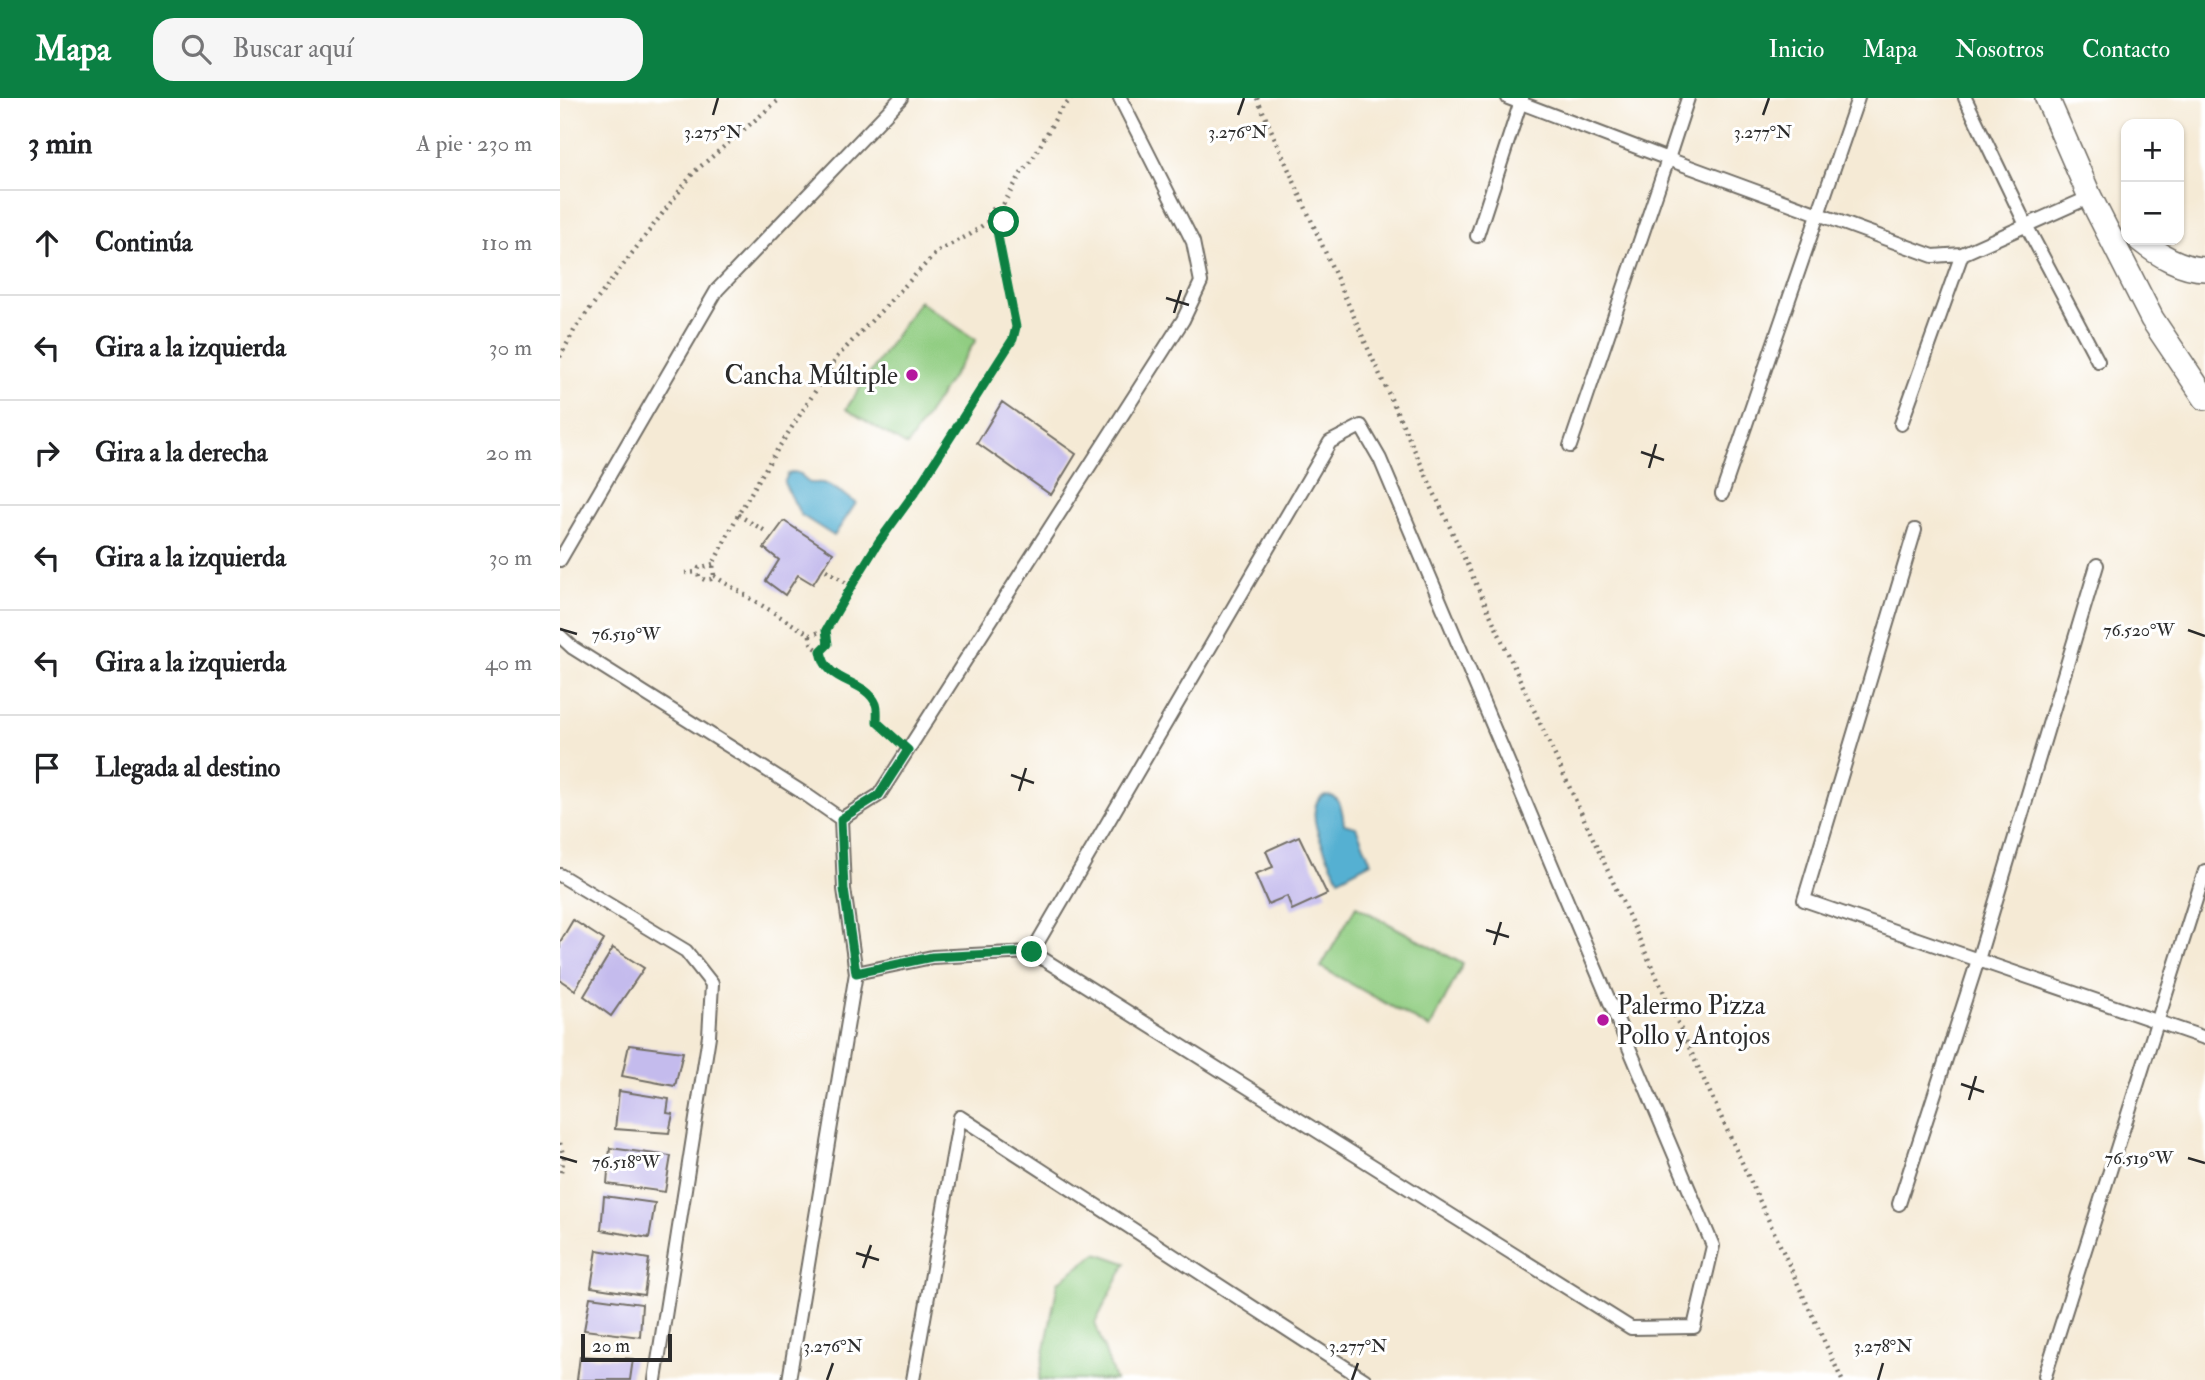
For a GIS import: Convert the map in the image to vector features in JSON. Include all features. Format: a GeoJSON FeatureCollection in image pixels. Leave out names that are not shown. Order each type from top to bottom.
{"type":"FeatureCollection","features":[{"type":"Feature","properties":{"kind":"street"},"geometry":{"type":"LineString","coordinates":[[2047,98],[2090,197],[2152,319],[2205,398]]}},
{"type":"Feature","properties":{"kind":"street"},"geometry":{"type":"LineString","coordinates":[[2090,197],[2121,224]]}},
{"type":"Feature","properties":{"kind":"street"},"geometry":{"type":"LineString","coordinates":[[2146,245],[2156,253],[2196,269],[2205,269]]}},
{"type":"Feature","properties":{"kind":"lane"},"geometry":{"type":"LineString","coordinates":[[560,560],[717,290],[901,98]]}},
{"type":"Feature","properties":{"kind":"lane"},"geometry":{"type":"LineString","coordinates":[[841,819],[879,795],[1184,320],[1201,282],[1193,242],[1120,98]]}},
{"type":"Feature","properties":{"kind":"lane"},"geometry":{"type":"LineString","coordinates":[[1570,446],[1688,98]]}},
{"type":"Feature","properties":{"kind":"lane"},"geometry":{"type":"LineString","coordinates":[[1722,494],[1858,98]]}},
{"type":"Feature","properties":{"kind":"lane"},"geometry":{"type":"LineString","coordinates":[[1965,98],[2026,225],[2098,361]]}},
{"type":"Feature","properties":{"kind":"lane"},"geometry":{"type":"LineString","coordinates":[[1477,236],[1517,100],[1668,159],[1933,256],[1962,254],[2090,197]]}},
{"type":"Feature","properties":{"kind":"lane"},"geometry":{"type":"LineString","coordinates":[[1901,424],[1962,254]]}},
{"type":"Feature","properties":{"kind":"lane"},"geometry":{"type":"LineString","coordinates":[[856,973],[932,957],[1032,952],[1631,1328],[1694,1327],[1713,1246],[1380,459],[1362,426],[1330,442],[1032,952]]}},
{"type":"Feature","properties":{"kind":"lane"},"geometry":{"type":"LineString","coordinates":[[1915,530],[1804,900],[2205,1038]]}},
{"type":"Feature","properties":{"kind":"lane"},"geometry":{"type":"LineString","coordinates":[[1899,1204],[1978,960],[2097,565]]}},
{"type":"Feature","properties":{"kind":"lane"},"geometry":{"type":"LineString","coordinates":[[560,636],[573,648],[805,793],[841,819]]}},
{"type":"Feature","properties":{"kind":"lane"},"geometry":{"type":"LineString","coordinates":[[789,1380],[856,973],[844,889],[841,819]]}},
{"type":"Feature","properties":{"kind":"lane"},"geometry":{"type":"LineString","coordinates":[[2045,1376],[2205,871]]}},
{"type":"Feature","properties":{"kind":"lane"},"geometry":{"type":"LineString","coordinates":[[560,875],[686,951],[712,985],[709,1036],[656,1380]]}},
{"type":"Feature","properties":{"kind":"lane"},"geometry":{"type":"LineString","coordinates":[[914,1380],[960,1117],[1365,1380]]}},
{"type":"Feature","properties":{"kind":"path"},"geometry":{"type":"LineString","coordinates":[[560,357],[576,327],[694,172],[780,98]]}},
{"type":"Feature","properties":{"kind":"path"},"geometry":{"type":"LineString","coordinates":[[821,651],[828,644],[826,630],[878,543],[918,488],[1013,339],[1016,327],[997,231],[1004,222],[1000,210],[1059,112],[1072,98]]}},
{"type":"Feature","properties":{"kind":"path"},"geometry":{"type":"LineString","coordinates":[[1258,98],[1374,362],[1842,1380]]}},
{"type":"Feature","properties":{"kind":"path"},"geometry":{"type":"LineString","coordinates":[[997,231],[987,222],[987,216],[994,208],[1000,210]]}},
{"type":"Feature","properties":{"kind":"path"},"geometry":{"type":"LineString","coordinates":[[826,630],[810,635],[715,576],[713,564],[738,515],[814,391],[845,348],[938,251],[971,234],[987,222]]}},
{"type":"Feature","properties":{"kind":"path"},"geometry":{"type":"LineString","coordinates":[[738,515],[766,532]]}},
{"type":"Feature","properties":{"kind":"path"},"geometry":{"type":"LineString","coordinates":[[698,572],[699,568],[713,564]]}},
{"type":"Feature","properties":{"kind":"path"},"geometry":{"type":"LineString","coordinates":[[826,570],[848,584],[854,582]]}},
{"type":"Feature","properties":{"kind":"path"},"geometry":{"type":"LineString","coordinates":[[685,573],[698,572]]}},
{"type":"Feature","properties":{"kind":"path"},"geometry":{"type":"LineString","coordinates":[[698,572],[699,577],[705,580],[715,576]]}},
{"type":"Feature","properties":{"kind":"path"},"geometry":{"type":"LineString","coordinates":[[810,635],[810,643],[821,651]]}},
{"type":"Feature","properties":{"kind":"path"},"geometry":{"type":"LineString","coordinates":[[821,651],[822,659],[829,670],[864,690],[877,705],[877,722],[908,750]]}},
{"type":"Feature","properties":{"kind":"path"},"geometry":{"type":"LineString","coordinates":[[560,1143],[564,1157],[560,1177]]}},
{"type":"Feature","properties":{"kind":"green space","name":"Cancha Múltiple"},"geometry":{"type":"Polygon","coordinates":[[[919,301],[976,340],[907,446],[846,409],[919,301]]]}},
{"type":"Feature","properties":{"kind":"green space"},"geometry":{"type":"Polygon","coordinates":[[[1356,906],[1463,964],[1430,1028],[1321,967],[1356,906]]]}},
{"type":"Feature","properties":{"kind":"green space"},"geometry":{"type":"Polygon","coordinates":[[[1097,1253],[1126,1263],[1095,1323],[1115,1380],[1039,1380],[1058,1282],[1097,1253]]]}},
{"type":"Feature","properties":{"kind":"water"},"geometry":{"type":"Polygon","coordinates":[[[788,474],[801,474],[807,482],[830,486],[856,503],[834,536],[801,515],[784,483],[788,474]]]}},
{"type":"Feature","properties":{"kind":"water"},"geometry":{"type":"Polygon","coordinates":[[[1325,795],[1338,801],[1344,824],[1356,827],[1371,862],[1339,879],[1323,848],[1315,822],[1317,802],[1325,795]]]}},
{"type":"Feature","properties":{"kind":"building"},"geometry":{"type":"Polygon","coordinates":[[[1002,402],[1076,454],[1051,495],[977,443],[1002,402]]]}},
{"type":"Feature","properties":{"kind":"building"},"geometry":{"type":"Polygon","coordinates":[[[784,521],[833,553],[813,584],[798,575],[785,595],[766,581],[779,560],[764,548],[784,521]]]}},
{"type":"Feature","properties":{"kind":"building"},"geometry":{"type":"Polygon","coordinates":[[[1299,836],[1327,894],[1292,910],[1287,896],[1268,904],[1255,874],[1273,867],[1266,851],[1299,836]]]}},
{"type":"Feature","properties":{"kind":"building"},"geometry":{"type":"Polygon","coordinates":[[[573,920],[604,940],[575,990],[560,980],[560,942],[573,920]]]}},
{"type":"Feature","properties":{"kind":"building"},"geometry":{"type":"Polygon","coordinates":[[[613,948],[644,968],[611,1016],[584,996],[613,948]]]}},
{"type":"Feature","properties":{"kind":"building"},"geometry":{"type":"Polygon","coordinates":[[[629,1045],[683,1052],[675,1086],[622,1076],[629,1045]]]}},
{"type":"Feature","properties":{"kind":"building"},"geometry":{"type":"Polygon","coordinates":[[[619,1091],[669,1099],[667,1113],[673,1114],[669,1133],[615,1129],[619,1091]]]}},
{"type":"Feature","properties":{"kind":"building"},"geometry":{"type":"Polygon","coordinates":[[[610,1148],[671,1156],[665,1192],[607,1184],[610,1148]]]}},
{"type":"Feature","properties":{"kind":"building"},"geometry":{"type":"Polygon","coordinates":[[[604,1196],[655,1203],[649,1238],[601,1230],[604,1196]]]}},
{"type":"Feature","properties":{"kind":"building"},"geometry":{"type":"Polygon","coordinates":[[[597,1250],[649,1259],[644,1295],[591,1287],[597,1250]]]}},
{"type":"Feature","properties":{"kind":"building"},"geometry":{"type":"Polygon","coordinates":[[[590,1297],[642,1304],[640,1337],[584,1330],[590,1297]]]}},
{"type":"Feature","properties":{"kind":"building"},"geometry":{"type":"Polygon","coordinates":[[[580,1356],[633,1359],[630,1380],[577,1380],[580,1356]]]}},
{"type":"Feature","properties":{"kind":"place","name":"Cancha Múltiple"},"geometry":{"type":"Point","coordinates":[912,375]}},
{"type":"Feature","properties":{"kind":"place","name":"Palermo Pizza Pollo y Antojos"},"geometry":{"type":"Point","coordinates":[1603,1020]}},
{"type":"Feature","properties":{"kind":"route"},"geometry":{"type":"LineString","coordinates":[[1004,222],[997,231],[1016,327],[1013,339],[918,488],[878,543],[826,630],[828,644],[821,651],[822,659],[829,670],[864,690],[877,705],[877,722],[908,750],[879,795],[841,819],[844,889],[856,973],[932,957],[1032,952]]}}]}
